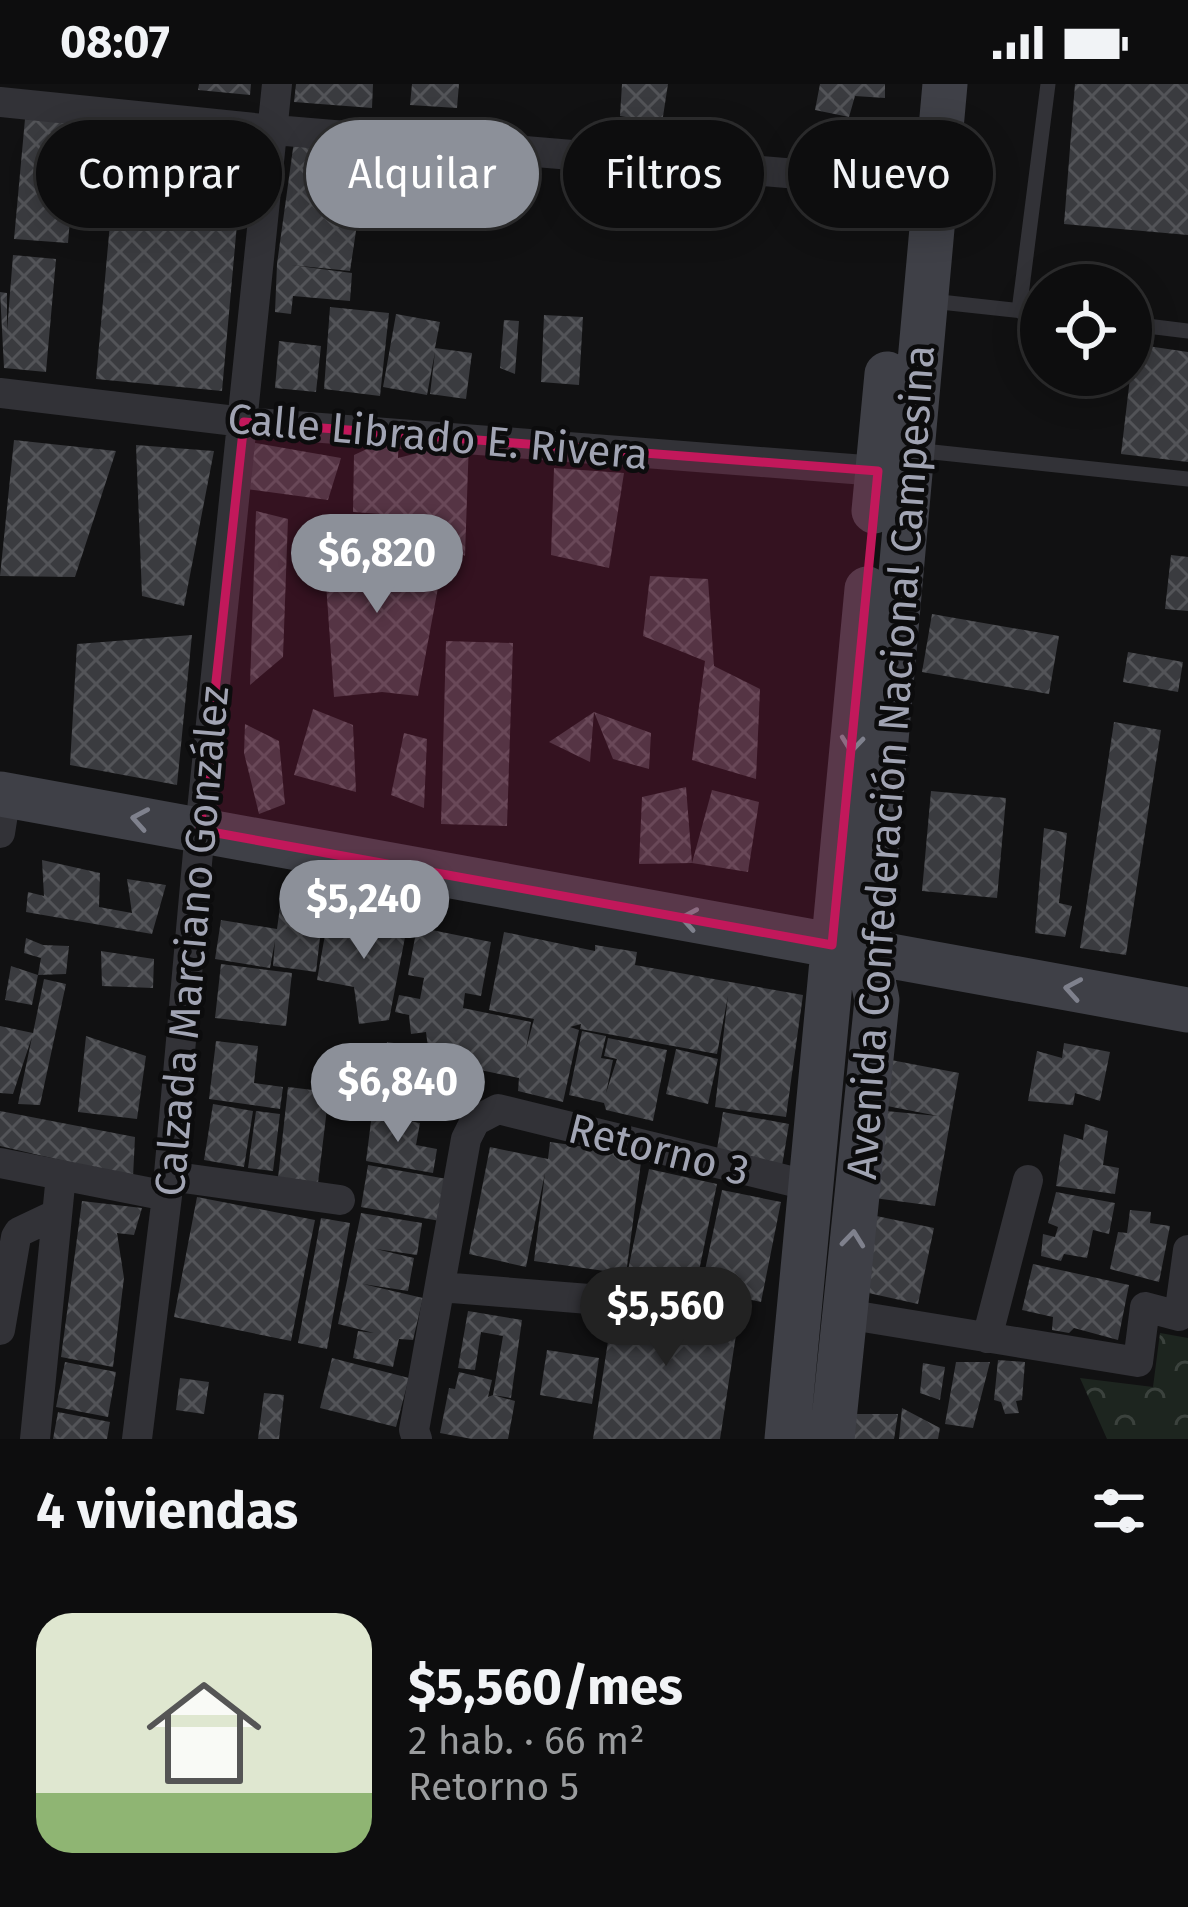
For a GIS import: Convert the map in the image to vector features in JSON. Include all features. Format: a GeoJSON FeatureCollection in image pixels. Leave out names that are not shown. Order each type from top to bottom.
{"type":"FeatureCollection","features":[{"type":"Feature","properties":{"kind":"street","name":"Calzada Marciano González"},"geometry":{"type":"LineString","coordinates":[[275,120],[277,84]]}},
{"type":"Feature","properties":{"kind":"street","name":"Avenida Confederación Nacional Campesina"},"geometry":{"type":"LineString","coordinates":[[910,120],[914,84]]}},
{"type":"Feature","properties":{"kind":"street","name":"Avenida Confederación Nacional Campesina"},"geometry":{"type":"LineString","coordinates":[[890,456],[925,300],[945,84]]}},
{"type":"Feature","properties":{"kind":"street"},"geometry":{"type":"LineString","coordinates":[[0,102],[176,120]]}},
{"type":"Feature","properties":{"kind":"street"},"geometry":{"type":"LineString","coordinates":[[282,131],[788,173]]}},
{"type":"Feature","properties":{"kind":"street","name":"Calzada Marciano González"},"geometry":{"type":"LineString","coordinates":[[137,1439],[168,1186],[200,830],[264,228]]}},
{"type":"Feature","properties":{"kind":"street","name":"Avenida Confederación Nacional Campesina"},"geometry":{"type":"LineString","coordinates":[[787,1439],[811,1186],[849,948],[879,622],[902,228]]}},
{"type":"Feature","properties":{"kind":"street","name":"Calle Librado E. Rivera"},"geometry":{"type":"LineString","coordinates":[[0,393],[244,422],[890,456]]}},
{"type":"Feature","properties":{"kind":"street"},"geometry":{"type":"LineString","coordinates":[[2,807],[200,830],[1188,1010]]}},
{"type":"Feature","properties":{"kind":"street","name":"Avenida Confederación Nacional Campesina"},"geometry":{"type":"LineString","coordinates":[[832,1439],[877,1000],[849,948]]}},
{"type":"Feature","properties":{"kind":"street","name":"Retorno 3"},"geometry":{"type":"LineString","coordinates":[[417,1439],[414,1430],[466,1138],[475,1121],[498,1109],[811,1186]]}},
{"type":"Feature","properties":{"kind":"street"},"geometry":{"type":"LineString","coordinates":[[0,1163],[61,1175],[340,1200]]}},
{"type":"Feature","properties":{"kind":"street"},"geometry":{"type":"LineString","coordinates":[[35,1439],[61,1175]]}},
{"type":"Feature","properties":{"kind":"street"},"geometry":{"type":"LineString","coordinates":[[987,1338],[1028,1180]]}},
{"type":"Feature","properties":{"kind":"street"},"geometry":{"type":"LineString","coordinates":[[0,1330],[13,1243],[19,1232],[57,1214]]}},
{"type":"Feature","properties":{"kind":"street"},"geometry":{"type":"LineString","coordinates":[[845,1314],[1138,1362],[1145,1307],[1179,1316],[1188,1250]]}},
{"type":"Feature","properties":{"kind":"street"},"geometry":{"type":"LineString","coordinates":[[440,1287],[590,1300]]}},
{"type":"Feature","properties":{"kind":"lane"},"geometry":{"type":"LineString","coordinates":[[925,300],[1019,311],[1048,84]]}},
{"type":"Feature","properties":{"kind":"lane"},"geometry":{"type":"LineString","coordinates":[[1152,327],[1188,331]]}},
{"type":"Feature","properties":{"kind":"lane"},"geometry":{"type":"LineString","coordinates":[[890,456],[1188,479]]}},
{"type":"Feature","properties":{"kind":"highlighted area"},"geometry":{"type":"Polygon","coordinates":[[[244,422],[878,471],[832,945],[200,830],[244,422]]]}},
{"type":"Feature","properties":{"kind":"green space"},"geometry":{"type":"Polygon","coordinates":[[[1160,1333],[1188,1338],[1188,1439],[1107,1439],[1080,1378],[1153,1387],[1160,1333]]]}},
{"type":"Feature","properties":{"kind":"building"},"geometry":{"type":"Polygon","coordinates":[[[199,84],[251,84],[250,95],[198,90],[199,84]]]}},
{"type":"Feature","properties":{"kind":"building"},"geometry":{"type":"Polygon","coordinates":[[[296,84],[373,84],[372,108],[294,102],[296,84]]]}},
{"type":"Feature","properties":{"kind":"building"},"geometry":{"type":"Polygon","coordinates":[[[412,84],[459,84],[457,108],[410,105],[412,84]]]}},
{"type":"Feature","properties":{"kind":"building"},"geometry":{"type":"Polygon","coordinates":[[[622,84],[668,84],[662,120],[620,116],[622,84]]]}},
{"type":"Feature","properties":{"kind":"building"},"geometry":{"type":"Polygon","coordinates":[[[820,84],[885,84],[885,98],[855,96],[849,117],[815,110],[820,84]]]}},
{"type":"Feature","properties":{"kind":"building"},"geometry":{"type":"Polygon","coordinates":[[[1075,84],[1188,84],[1188,235],[1064,224],[1075,84]]]}},
{"type":"Feature","properties":{"kind":"building"},"geometry":{"type":"Polygon","coordinates":[[[25,119],[36,120],[36,228],[69,228],[68,243],[14,239],[25,119]]]}},
{"type":"Feature","properties":{"kind":"building"},"geometry":{"type":"Polygon","coordinates":[[[295,134],[306,136],[306,228],[356,228],[350,271],[291,265],[352,273],[350,301],[293,296],[291,314],[275,312],[295,134]]]}},
{"type":"Feature","properties":{"kind":"building"},"geometry":{"type":"Polygon","coordinates":[[[110,228],[237,228],[222,391],[96,379],[110,228]]]}},
{"type":"Feature","properties":{"kind":"building"},"geometry":{"type":"Polygon","coordinates":[[[13,255],[56,259],[46,372],[4,368],[0,292],[7,293],[7,331],[13,255]]]}},
{"type":"Feature","properties":{"kind":"building"},"geometry":{"type":"Polygon","coordinates":[[[330,307],[389,313],[380,396],[324,389],[330,307]]]}},
{"type":"Feature","properties":{"kind":"building"},"geometry":{"type":"Polygon","coordinates":[[[396,314],[440,322],[435,348],[472,353],[466,399],[430,394],[435,352],[427,395],[383,387],[396,314]]]}},
{"type":"Feature","properties":{"kind":"building"},"geometry":{"type":"Polygon","coordinates":[[[544,315],[583,317],[579,385],[541,382],[544,315]]]}},
{"type":"Feature","properties":{"kind":"building"},"geometry":{"type":"Polygon","coordinates":[[[504,320],[519,321],[515,374],[500,368],[504,320]]]}},
{"type":"Feature","properties":{"kind":"building"},"geometry":{"type":"Polygon","coordinates":[[[279,341],[321,346],[316,392],[275,388],[279,341]]]}},
{"type":"Feature","properties":{"kind":"building"},"geometry":{"type":"Polygon","coordinates":[[[1152,347],[1188,352],[1188,462],[1121,454],[1128,396],[1152,396],[1152,347]]]}},
{"type":"Feature","properties":{"kind":"building"},"geometry":{"type":"Polygon","coordinates":[[[399,434],[398,458],[469,440],[465,556],[395,515],[353,512],[354,455],[399,434]]]}},
{"type":"Feature","properties":{"kind":"building"},"geometry":{"type":"Polygon","coordinates":[[[14,440],[116,451],[75,577],[0,576],[14,440]]]}},
{"type":"Feature","properties":{"kind":"building"},"geometry":{"type":"Polygon","coordinates":[[[250,442],[341,458],[328,500],[246,489],[250,442]]]}},
{"type":"Feature","properties":{"kind":"building"},"geometry":{"type":"Polygon","coordinates":[[[136,445],[214,451],[184,606],[142,596],[136,445]]]}},
{"type":"Feature","properties":{"kind":"building"},"geometry":{"type":"Polygon","coordinates":[[[554,468],[624,473],[609,568],[551,555],[554,468]]]}},
{"type":"Feature","properties":{"kind":"building"},"geometry":{"type":"Polygon","coordinates":[[[256,511],[288,519],[283,657],[250,685],[256,511]]]}},
{"type":"Feature","properties":{"kind":"building"},"geometry":{"type":"Polygon","coordinates":[[[322,527],[442,566],[418,696],[382,692],[334,697],[322,527]]]}},
{"type":"Feature","properties":{"kind":"building"},"geometry":{"type":"Polygon","coordinates":[[[1171,555],[1188,557],[1188,611],[1165,609],[1171,555]]]}},
{"type":"Feature","properties":{"kind":"building"},"geometry":{"type":"Polygon","coordinates":[[[650,576],[708,579],[714,666],[760,689],[756,779],[692,760],[705,661],[643,636],[650,576]]]}},
{"type":"Feature","properties":{"kind":"building"},"geometry":{"type":"Polygon","coordinates":[[[932,614],[1059,636],[1049,694],[922,672],[932,614]]]}},
{"type":"Feature","properties":{"kind":"building"},"geometry":{"type":"Polygon","coordinates":[[[192,635],[177,785],[70,765],[77,644],[192,635]]]}},
{"type":"Feature","properties":{"kind":"building"},"geometry":{"type":"Polygon","coordinates":[[[446,641],[513,643],[507,826],[441,824],[446,641]]]}},
{"type":"Feature","properties":{"kind":"building"},"geometry":{"type":"Polygon","coordinates":[[[1128,652],[1183,662],[1178,692],[1123,682],[1128,652]]]}},
{"type":"Feature","properties":{"kind":"building"},"geometry":{"type":"Polygon","coordinates":[[[313,709],[353,725],[356,792],[294,775],[313,709]]]}},
{"type":"Feature","properties":{"kind":"building"},"geometry":{"type":"Polygon","coordinates":[[[594,712],[590,762],[549,742],[594,712]]]}},
{"type":"Feature","properties":{"kind":"building"},"geometry":{"type":"Polygon","coordinates":[[[594,712],[651,733],[649,769],[613,759],[594,712]]]}},
{"type":"Feature","properties":{"kind":"building"},"geometry":{"type":"Polygon","coordinates":[[[1114,722],[1161,730],[1126,955],[1080,948],[1114,722]]]}},
{"type":"Feature","properties":{"kind":"building"},"geometry":{"type":"Polygon","coordinates":[[[245,724],[279,741],[285,804],[259,814],[244,753],[245,724]]]}},
{"type":"Feature","properties":{"kind":"building"},"geometry":{"type":"Polygon","coordinates":[[[404,733],[427,739],[424,808],[391,795],[404,733]]]}},
{"type":"Feature","properties":{"kind":"building"},"geometry":{"type":"Polygon","coordinates":[[[686,787],[692,863],[639,864],[642,797],[686,787]]]}},
{"type":"Feature","properties":{"kind":"building"},"geometry":{"type":"Polygon","coordinates":[[[712,790],[759,802],[748,872],[692,863],[712,790]]]}},
{"type":"Feature","properties":{"kind":"building"},"geometry":{"type":"Polygon","coordinates":[[[931,791],[1006,798],[997,898],[922,891],[931,791]]]}},
{"type":"Feature","properties":{"kind":"building"},"geometry":{"type":"Polygon","coordinates":[[[1044,828],[1067,833],[1059,903],[1072,906],[1065,937],[1035,933],[1044,828]]]}},
{"type":"Feature","properties":{"kind":"building"},"geometry":{"type":"Polygon","coordinates":[[[42,860],[100,873],[99,907],[132,913],[127,879],[166,885],[152,934],[26,912],[28,892],[44,896],[42,860]]]}},
{"type":"Feature","properties":{"kind":"building"},"geometry":{"type":"Polygon","coordinates":[[[280,907],[323,912],[316,972],[273,966],[275,941],[270,968],[215,959],[221,920],[277,929],[280,907]]]}},
{"type":"Feature","properties":{"kind":"building"},"geometry":{"type":"Polygon","coordinates":[[[329,912],[407,927],[389,1020],[359,1024],[354,987],[317,980],[329,912]]]}},
{"type":"Feature","properties":{"kind":"building"},"geometry":{"type":"Polygon","coordinates":[[[417,927],[491,942],[481,996],[465,993],[463,1008],[531,1022],[526,1049],[534,1019],[489,1010],[504,932],[595,951],[595,945],[637,952],[635,965],[803,995],[786,1117],[715,1107],[728,996],[717,1054],[580,1029],[581,1024],[570,1027],[579,1030],[563,1102],[518,1091],[519,1078],[466,1067],[470,1055],[428,1048],[426,1032],[411,1034],[409,1015],[395,1012],[399,995],[420,999],[424,978],[408,975],[417,927]]]}},
{"type":"Feature","properties":{"kind":"building"},"geometry":{"type":"Polygon","coordinates":[[[26,938],[43,945],[69,946],[66,974],[38,975],[41,958],[24,953],[26,938]]]}},
{"type":"Feature","properties":{"kind":"building"},"geometry":{"type":"Polygon","coordinates":[[[101,951],[154,959],[153,988],[102,986],[101,951]]]}},
{"type":"Feature","properties":{"kind":"building"},"geometry":{"type":"Polygon","coordinates":[[[221,964],[292,973],[286,1026],[215,1018],[221,964]]]}},
{"type":"Feature","properties":{"kind":"building"},"geometry":{"type":"Polygon","coordinates":[[[11,966],[38,975],[32,1005],[5,1000],[11,966]]]}},
{"type":"Feature","properties":{"kind":"building"},"geometry":{"type":"Polygon","coordinates":[[[44,979],[66,984],[40,1105],[18,1104],[32,1037],[13,1094],[0,1093],[0,1026],[33,1033],[44,979]]]}},
{"type":"Feature","properties":{"kind":"building"},"geometry":{"type":"Polygon","coordinates":[[[582,1031],[606,1036],[601,1058],[613,1060],[606,1093],[617,1059],[604,1056],[608,1038],[667,1050],[653,1121],[569,1095],[582,1031]]]}},
{"type":"Feature","properties":{"kind":"building"},"geometry":{"type":"Polygon","coordinates":[[[86,1036],[146,1056],[137,1119],[78,1112],[86,1036]]]}},
{"type":"Feature","properties":{"kind":"building"},"geometry":{"type":"Polygon","coordinates":[[[216,1041],[258,1046],[254,1083],[283,1087],[280,1109],[209,1099],[216,1041]]]}},
{"type":"Feature","properties":{"kind":"building"},"geometry":{"type":"Polygon","coordinates":[[[387,1042],[428,1048],[418,1115],[378,1109],[387,1042]]]}},
{"type":"Feature","properties":{"kind":"building"},"geometry":{"type":"Polygon","coordinates":[[[1064,1043],[1110,1052],[1100,1101],[1075,1093],[1073,1105],[1028,1101],[1037,1051],[1062,1058],[1064,1043]]]}},
{"type":"Feature","properties":{"kind":"building"},"geometry":{"type":"Polygon","coordinates":[[[676,1049],[718,1059],[708,1104],[666,1094],[676,1049]]]}},
{"type":"Feature","properties":{"kind":"building"},"geometry":{"type":"Polygon","coordinates":[[[891,1060],[959,1073],[935,1206],[874,1198],[886,1111],[938,1116],[882,1105],[891,1060]]]}},
{"type":"Feature","properties":{"kind":"building"},"geometry":{"type":"Polygon","coordinates":[[[288,1087],[329,1092],[318,1183],[278,1178],[288,1087]]]}},
{"type":"Feature","properties":{"kind":"building"},"geometry":{"type":"Polygon","coordinates":[[[213,1104],[253,1111],[244,1167],[204,1160],[213,1104]]]}},
{"type":"Feature","properties":{"kind":"building"},"geometry":{"type":"Polygon","coordinates":[[[0,1111],[135,1137],[133,1177],[0,1146],[0,1111]]]}},
{"type":"Feature","properties":{"kind":"building"},"geometry":{"type":"Polygon","coordinates":[[[256,1111],[280,1114],[273,1171],[248,1168],[256,1111]]]}},
{"type":"Feature","properties":{"kind":"building"},"geometry":{"type":"Polygon","coordinates":[[[723,1112],[789,1124],[782,1166],[716,1155],[723,1112]]]}},
{"type":"Feature","properties":{"kind":"building"},"geometry":{"type":"Polygon","coordinates":[[[372,1114],[420,1123],[416,1145],[437,1149],[433,1173],[366,1161],[372,1114]]]}},
{"type":"Feature","properties":{"kind":"building"},"geometry":{"type":"Polygon","coordinates":[[[1085,1124],[1108,1131],[1103,1165],[1119,1168],[1115,1194],[1056,1186],[1064,1134],[1083,1140],[1085,1124]]]}},
{"type":"Feature","properties":{"kind":"building"},"geometry":{"type":"Polygon","coordinates":[[[550,1142],[642,1155],[626,1274],[534,1261],[545,1173],[526,1267],[469,1254],[490,1147],[548,1159],[550,1142]]]}},
{"type":"Feature","properties":{"kind":"building"},"geometry":{"type":"Polygon","coordinates":[[[368,1165],[447,1179],[440,1221],[361,1207],[368,1165]]]}},
{"type":"Feature","properties":{"kind":"building"},"geometry":{"type":"Polygon","coordinates":[[[649,1169],[717,1184],[695,1290],[627,1275],[649,1169]]]}},
{"type":"Feature","properties":{"kind":"building"},"geometry":{"type":"Polygon","coordinates":[[[722,1190],[781,1202],[761,1302],[701,1289],[722,1190]]]}},
{"type":"Feature","properties":{"kind":"building"},"geometry":{"type":"Polygon","coordinates":[[[1056,1192],[1115,1203],[1109,1234],[1093,1230],[1087,1258],[1064,1254],[1061,1261],[1041,1256],[1043,1234],[1055,1237],[1058,1227],[1048,1223],[1056,1192]]]}},
{"type":"Feature","properties":{"kind":"building"},"geometry":{"type":"Polygon","coordinates":[[[197,1197],[315,1220],[291,1341],[174,1317],[197,1197]]]}},
{"type":"Feature","properties":{"kind":"building"},"geometry":{"type":"Polygon","coordinates":[[[82,1201],[142,1208],[134,1235],[117,1233],[124,1278],[113,1367],[61,1357],[82,1201]]]}},
{"type":"Feature","properties":{"kind":"building"},"geometry":{"type":"Polygon","coordinates":[[[1130,1210],[1151,1212],[1150,1223],[1170,1226],[1159,1282],[1110,1269],[1118,1232],[1127,1233],[1130,1210]]]}},
{"type":"Feature","properties":{"kind":"building"},"geometry":{"type":"Polygon","coordinates":[[[361,1213],[422,1223],[417,1255],[376,1249],[414,1258],[408,1291],[363,1284],[423,1298],[413,1340],[399,1339],[393,1367],[353,1358],[358,1331],[374,1333],[338,1324],[361,1213]]]}},
{"type":"Feature","properties":{"kind":"building"},"geometry":{"type":"Polygon","coordinates":[[[862,1213],[934,1228],[918,1304],[855,1290],[862,1213]]]}},
{"type":"Feature","properties":{"kind":"building"},"geometry":{"type":"Polygon","coordinates":[[[321,1218],[350,1223],[327,1349],[298,1343],[321,1218]]]}},
{"type":"Feature","properties":{"kind":"building"},"geometry":{"type":"Polygon","coordinates":[[[1033,1264],[1129,1285],[1118,1340],[1074,1328],[1069,1333],[1052,1330],[1053,1317],[1022,1310],[1033,1264]]]}},
{"type":"Feature","properties":{"kind":"building"},"geometry":{"type":"Polygon","coordinates":[[[616,1289],[740,1309],[720,1439],[593,1439],[616,1289]]]}},
{"type":"Feature","properties":{"kind":"building"},"geometry":{"type":"Polygon","coordinates":[[[468,1311],[522,1320],[511,1398],[493,1395],[503,1336],[481,1332],[475,1370],[458,1368],[468,1311]]]}},
{"type":"Feature","properties":{"kind":"building"},"geometry":{"type":"Polygon","coordinates":[[[547,1350],[599,1358],[592,1404],[540,1395],[547,1350]]]}},
{"type":"Feature","properties":{"kind":"building"},"geometry":{"type":"Polygon","coordinates":[[[332,1358],[409,1378],[396,1427],[320,1408],[332,1358]]]}},
{"type":"Feature","properties":{"kind":"building"},"geometry":{"type":"Polygon","coordinates":[[[998,1360],[1025,1362],[1022,1400],[1016,1401],[1019,1413],[1005,1414],[1001,1402],[994,1400],[998,1360]]]}},
{"type":"Feature","properties":{"kind":"building"},"geometry":{"type":"Polygon","coordinates":[[[65,1362],[116,1372],[108,1417],[56,1407],[65,1362]]]}},
{"type":"Feature","properties":{"kind":"building"},"geometry":{"type":"Polygon","coordinates":[[[956,1362],[990,1362],[973,1428],[945,1424],[956,1362]]]}},
{"type":"Feature","properties":{"kind":"building"},"geometry":{"type":"Polygon","coordinates":[[[923,1363],[945,1367],[940,1400],[920,1393],[923,1363]]]}},
{"type":"Feature","properties":{"kind":"building"},"geometry":{"type":"Polygon","coordinates":[[[459,1372],[492,1380],[488,1397],[515,1401],[508,1439],[440,1433],[449,1388],[455,1389],[459,1372]]]}},
{"type":"Feature","properties":{"kind":"building"},"geometry":{"type":"Polygon","coordinates":[[[180,1378],[209,1382],[204,1414],[176,1410],[180,1378]]]}},
{"type":"Feature","properties":{"kind":"building"},"geometry":{"type":"Polygon","coordinates":[[[264,1393],[284,1395],[279,1439],[258,1439],[264,1393]]]}},
{"type":"Feature","properties":{"kind":"building"},"geometry":{"type":"Polygon","coordinates":[[[902,1408],[940,1428],[938,1439],[899,1439],[902,1408]]]}},
{"type":"Feature","properties":{"kind":"building"},"geometry":{"type":"Polygon","coordinates":[[[58,1412],[110,1422],[107,1439],[53,1439],[58,1412]]]}},
{"type":"Feature","properties":{"kind":"building"},"geometry":{"type":"Polygon","coordinates":[[[856,1414],[898,1414],[894,1439],[854,1439],[856,1414]]]}}]}
